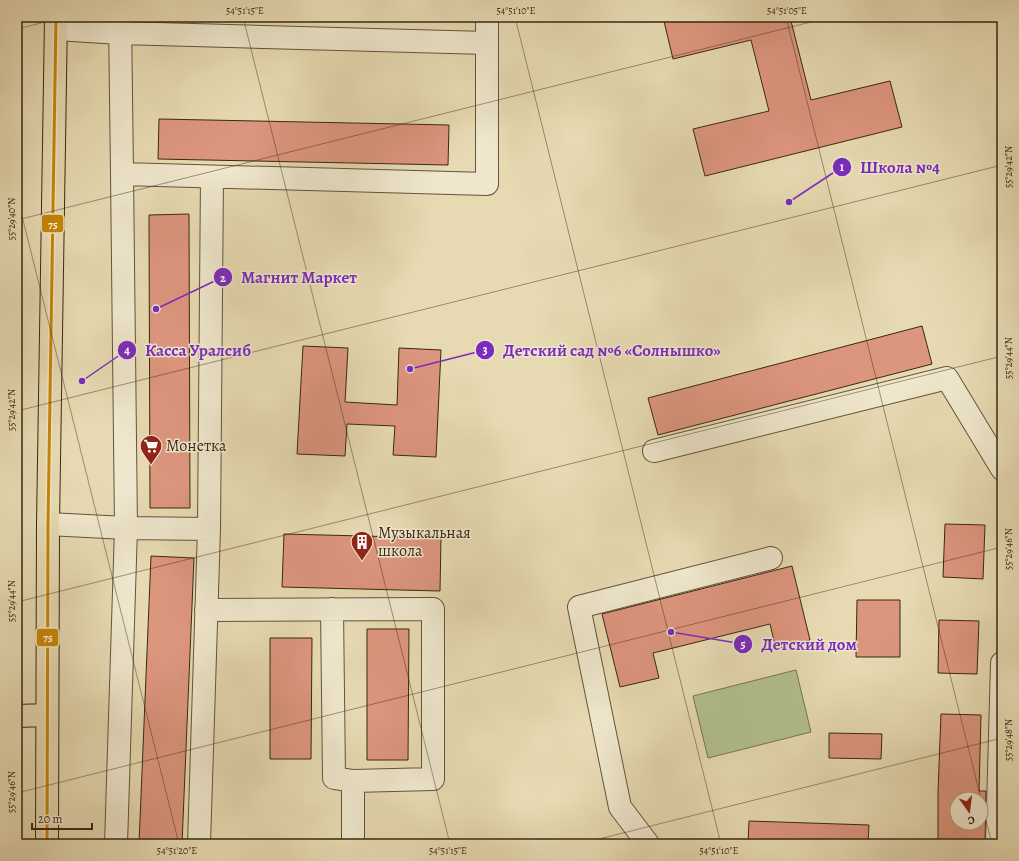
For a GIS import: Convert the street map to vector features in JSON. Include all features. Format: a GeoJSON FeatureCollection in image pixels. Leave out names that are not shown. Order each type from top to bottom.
{"type":"FeatureCollection","features":[{"type":"Feature","properties":{"kind":"main road"},"geometry":{"type":"LineString","coordinates":[[47,844],[48,524],[56,23]]}},
{"type":"Feature","properties":{"kind":"main road"},"geometry":{"type":"LineString","coordinates":[[17,716],[47,715]]}},
{"type":"Feature","properties":{"kind":"lane"},"geometry":{"type":"LineString","coordinates":[[122,174],[487,184],[487,17]]}},
{"type":"Feature","properties":{"kind":"lane"},"geometry":{"type":"LineString","coordinates":[[56,23],[487,43]]}},
{"type":"Feature","properties":{"kind":"lane"},"geometry":{"type":"LineString","coordinates":[[116,844],[126,528],[120,25]]}},
{"type":"Feature","properties":{"kind":"lane"},"geometry":{"type":"LineString","coordinates":[[199,844],[209,528],[212,176]]}},
{"type":"Feature","properties":{"kind":"lane"},"geometry":{"type":"LineString","coordinates":[[654,451],[947,378],[1002,470]]}},
{"type":"Feature","properties":{"kind":"lane"},"geometry":{"type":"LineString","coordinates":[[48,524],[126,528],[209,528]]}},
{"type":"Feature","properties":{"kind":"lane"},"geometry":{"type":"LineString","coordinates":[[648,844],[620,807],[579,607],[772,558]]}},
{"type":"Feature","properties":{"kind":"lane"},"geometry":{"type":"LineString","coordinates":[[206,610],[332,609],[433,609],[433,779],[352,780],[334,778],[332,609]]}},
{"type":"Feature","properties":{"kind":"lane"},"geometry":{"type":"LineString","coordinates":[[997,844],[1002,663]]}},
{"type":"Feature","properties":{"kind":"lane"},"geometry":{"type":"LineString","coordinates":[[352,780],[353,844]]}},
{"type":"Feature","properties":{"kind":"green space"},"geometry":{"type":"Polygon","coordinates":[[[796,670],[811,732],[708,758],[693,696],[796,670]]]}},
{"type":"Feature","properties":{"kind":"building"},"geometry":{"type":"Polygon","coordinates":[[[663,17],[790,17],[811,100],[890,81],[902,127],[705,176],[693,129],[769,111],[751,40],[673,59],[663,17]]]}},
{"type":"Feature","properties":{"kind":"building"},"geometry":{"type":"Polygon","coordinates":[[[159,119],[449,125],[448,165],[158,159],[159,119]]]}},
{"type":"Feature","properties":{"kind":"building"},"geometry":{"type":"Polygon","coordinates":[[[189,214],[190,508],[150,508],[149,215],[189,214]]]}},
{"type":"Feature","properties":{"kind":"building"},"geometry":{"type":"Polygon","coordinates":[[[922,326],[932,364],[658,435],[648,398],[922,326]]]}},
{"type":"Feature","properties":{"kind":"building"},"geometry":{"type":"Polygon","coordinates":[[[303,346],[348,348],[345,402],[397,405],[399,348],[441,350],[436,457],[393,455],[395,426],[347,424],[345,456],[297,454],[303,346]]]}},
{"type":"Feature","properties":{"kind":"building"},"geometry":{"type":"Polygon","coordinates":[[[945,524],[985,525],[983,579],[943,577],[945,524]]]}},
{"type":"Feature","properties":{"kind":"building","name":"Музыкальная школа"},"geometry":{"type":"Polygon","coordinates":[[[284,534],[441,538],[440,591],[282,587],[284,534]]]}},
{"type":"Feature","properties":{"kind":"building"},"geometry":{"type":"Polygon","coordinates":[[[151,556],[194,558],[182,844],[139,844],[151,556]]]}},
{"type":"Feature","properties":{"kind":"building"},"geometry":{"type":"Polygon","coordinates":[[[792,566],[810,640],[776,649],[770,624],[653,653],[659,678],[620,687],[602,614],[792,566]]]}},
{"type":"Feature","properties":{"kind":"building"},"geometry":{"type":"Polygon","coordinates":[[[857,600],[900,600],[900,657],[856,657],[857,600]]]}},
{"type":"Feature","properties":{"kind":"building"},"geometry":{"type":"Polygon","coordinates":[[[939,620],[979,621],[977,674],[938,673],[939,620]]]}},
{"type":"Feature","properties":{"kind":"building"},"geometry":{"type":"Polygon","coordinates":[[[367,629],[409,629],[408,760],[367,760],[367,629]]]}},
{"type":"Feature","properties":{"kind":"building"},"geometry":{"type":"Polygon","coordinates":[[[270,638],[312,638],[311,759],[270,759],[270,638]]]}},
{"type":"Feature","properties":{"kind":"building"},"geometry":{"type":"Polygon","coordinates":[[[941,714],[981,715],[979,791],[949,791],[949,831],[985,831],[985,844],[938,844],[941,714]]]}},
{"type":"Feature","properties":{"kind":"building"},"geometry":{"type":"Polygon","coordinates":[[[829,733],[882,734],[881,759],[829,758],[829,733]]]}},
{"type":"Feature","properties":{"kind":"building"},"geometry":{"type":"Polygon","coordinates":[[[749,821],[869,825],[868,844],[748,844],[749,821]]]}},
{"type":"Feature","properties":{"kind":"transit line","name":"75"},"geometry":{"type":"LineString","coordinates":[[47,844],[48,524],[56,17]]}},
{"type":"Feature","properties":{"kind":"place","name":"Школа №4"},"geometry":{"type":"Point","coordinates":[789,202]}},
{"type":"Feature","properties":{"kind":"place","name":"Магнит Маркет"},"geometry":{"type":"Point","coordinates":[156,309]}},
{"type":"Feature","properties":{"kind":"place","name":"Детский сад №6 «Солнышко»"},"geometry":{"type":"Point","coordinates":[410,369]}},
{"type":"Feature","properties":{"kind":"place","name":"Касса Уралсиб"},"geometry":{"type":"Point","coordinates":[82,381]}},
{"type":"Feature","properties":{"kind":"place","name":"Монетка"},"geometry":{"type":"Point","coordinates":[151,466]}},
{"type":"Feature","properties":{"kind":"place","name":"Музыкальная школа"},"geometry":{"type":"Point","coordinates":[362,562]}},
{"type":"Feature","properties":{"kind":"place","name":"Детский дом"},"geometry":{"type":"Point","coordinates":[671,632]}}]}
